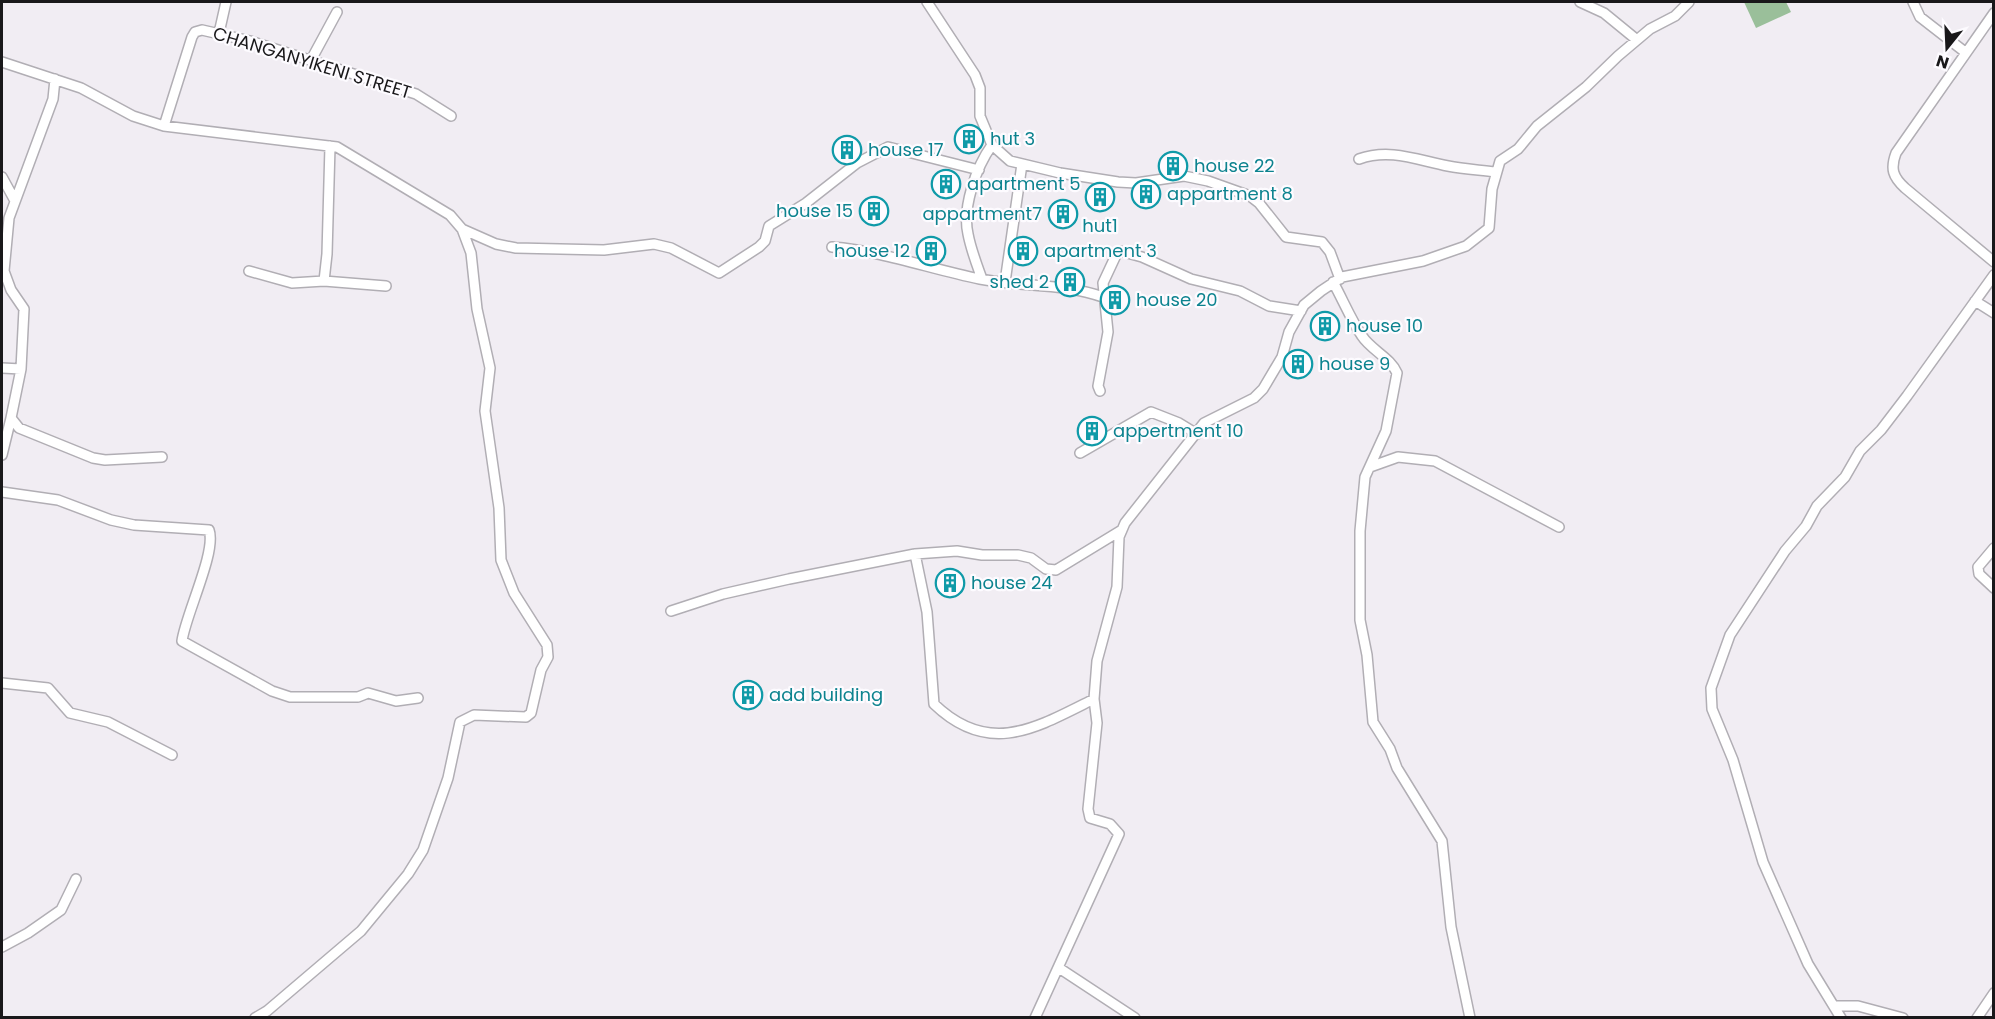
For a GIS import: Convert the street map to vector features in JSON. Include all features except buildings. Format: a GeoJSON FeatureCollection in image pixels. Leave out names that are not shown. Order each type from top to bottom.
{"type":"FeatureCollection","features":[{"type":"Feature","properties":{"kind":"street"},"geometry":{"type":"LineString","coordinates":[[219,33],[226,2]]}},
{"type":"Feature","properties":{"kind":"street"},"geometry":{"type":"LineString","coordinates":[[927,2],[975,75],[980,88],[980,116],[992,145],[1010,161],[1060,173],[1127,183],[1184,176],[1208,181],[1250,196],[1259,203],[1286,237],[1317,241],[1327,247],[1336,280],[1361,335],[1373,350],[1395,367],[1397,373],[1386,431],[1365,477],[1362,510],[1362,585],[1359,604],[1373,722],[1390,749],[1397,768],[1442,841],[1451,927],[1470,1017]]}},
{"type":"Feature","properties":{"kind":"street"},"geometry":{"type":"LineString","coordinates":[[1580,2],[1604,13],[1637,40]]}},
{"type":"Feature","properties":{"kind":"street"},"geometry":{"type":"LineString","coordinates":[[671,611],[723,594],[915,554],[957,551],[982,555],[1018,555],[1031,558],[1046,569],[1056,570],[1120,531],[1162,473],[1204,423],[1254,398],[1263,389],[1282,357],[1289,332],[1301,310],[1336,280],[1423,261],[1466,246],[1486,232],[1489,228],[1496,172],[1500,161],[1518,149],[1537,126],[1587,87],[1637,40],[1675,16],[1689,2]]}},
{"type":"Feature","properties":{"kind":"street"},"geometry":{"type":"LineString","coordinates":[[1912,2],[1920,17],[1965,52]]}},
{"type":"Feature","properties":{"kind":"street"},"geometry":{"type":"LineString","coordinates":[[311,60],[337,12]]}},
{"type":"Feature","properties":{"kind":"street"},"geometry":{"type":"LineString","coordinates":[[1994,12],[1979,37],[1965,52],[1896,153],[1892,163],[1893,175],[1911,194],[1994,262]]}},
{"type":"Feature","properties":{"kind":"street","name":"CHANGANYIKENI STREET"},"geometry":{"type":"LineString","coordinates":[[164,126],[192,37],[198,31],[219,33],[416,94],[451,116]]}},
{"type":"Feature","properties":{"kind":"street"},"geometry":{"type":"LineString","coordinates":[[2,62],[81,88],[133,116],[164,126],[330,146],[351,153],[393,182],[426,199],[450,215],[462,229],[471,253],[477,309],[490,368],[485,411],[499,508],[501,560],[514,593],[547,645],[548,657],[541,670],[531,713],[526,717],[474,715],[460,722],[448,778],[423,850],[381,909],[338,952],[255,1017]]}},
{"type":"Feature","properties":{"kind":"street"},"geometry":{"type":"LineString","coordinates":[[2,455],[7,421],[21,369],[24,309],[11,290],[4,271],[9,218],[14,199],[36,150],[53,99],[55,79]]}},
{"type":"Feature","properties":{"kind":"street"},"geometry":{"type":"LineString","coordinates":[[982,279],[968,232],[971,199],[979,170],[992,145]]}},
{"type":"Feature","properties":{"kind":"street"},"geometry":{"type":"LineString","coordinates":[[324,281],[330,146]]}},
{"type":"Feature","properties":{"kind":"street"},"geometry":{"type":"LineString","coordinates":[[462,229],[496,244],[516,248],[604,250],[654,244],[671,248],[719,273],[759,247],[765,241],[768,226],[806,203],[857,164],[888,147],[979,170]]}},
{"type":"Feature","properties":{"kind":"street"},"geometry":{"type":"LineString","coordinates":[[1359,159],[1374,154],[1388,153],[1450,167],[1496,172]]}},
{"type":"Feature","properties":{"kind":"street"},"geometry":{"type":"LineString","coordinates":[[1005,282],[1022,164]]}},
{"type":"Feature","properties":{"kind":"street"},"geometry":{"type":"LineString","coordinates":[[2,177],[14,199]]}},
{"type":"Feature","properties":{"kind":"street"},"geometry":{"type":"LineString","coordinates":[[832,247],[870,250],[924,267],[982,279],[1067,288],[1103,297]]}},
{"type":"Feature","properties":{"kind":"street"},"geometry":{"type":"LineString","coordinates":[[1100,391],[1098,386],[1108,332],[1103,283],[1120,251],[1142,257],[1191,279],[1240,291],[1269,306],[1301,310]]}},
{"type":"Feature","properties":{"kind":"street"},"geometry":{"type":"LineString","coordinates":[[249,272],[292,283],[324,281],[386,286]]}},
{"type":"Feature","properties":{"kind":"street"},"geometry":{"type":"LineString","coordinates":[[1841,1017],[1808,964],[1763,862],[1733,760],[1712,709],[1711,688],[1731,635],[1785,551],[1806,526],[1817,506],[1845,477],[1860,452],[1901,405],[1994,275]]}},
{"type":"Feature","properties":{"kind":"street"},"geometry":{"type":"LineString","coordinates":[[1975,301],[1994,313]]}},
{"type":"Feature","properties":{"kind":"street"},"geometry":{"type":"LineString","coordinates":[[2,368],[21,369]]}},
{"type":"Feature","properties":{"kind":"street"},"geometry":{"type":"LineString","coordinates":[[1080,453],[1151,412],[1179,423],[1197,434]]}},
{"type":"Feature","properties":{"kind":"street"},"geometry":{"type":"LineString","coordinates":[[7,421],[93,458],[105,460],[162,457]]}},
{"type":"Feature","properties":{"kind":"street"},"geometry":{"type":"LineString","coordinates":[[1370,467],[1398,457],[1435,460],[1558,527]]}},
{"type":"Feature","properties":{"kind":"street"},"geometry":{"type":"LineString","coordinates":[[2,492],[58,500],[111,520],[134,525],[209,530],[210,538],[200,581],[182,641],[272,691],[294,698],[358,697],[368,693],[396,701],[418,698]]}},
{"type":"Feature","properties":{"kind":"street"},"geometry":{"type":"LineString","coordinates":[[1035,1017],[1119,834],[1110,824],[1090,818],[1088,809],[1097,723],[1094,699],[1102,637],[1120,571],[1120,531]]}},
{"type":"Feature","properties":{"kind":"street"},"geometry":{"type":"LineString","coordinates":[[1994,548],[1978,567],[1979,574],[1994,588]]}},
{"type":"Feature","properties":{"kind":"street"},"geometry":{"type":"LineString","coordinates":[[915,554],[927,612],[934,704],[951,719],[966,729],[1000,735],[1048,722],[1094,699]]}},
{"type":"Feature","properties":{"kind":"street"},"geometry":{"type":"LineString","coordinates":[[2,683],[48,687],[70,713],[108,722],[172,755]]}},
{"type":"Feature","properties":{"kind":"street"},"geometry":{"type":"LineString","coordinates":[[2,946],[28,933],[61,910],[76,879]]}},
{"type":"Feature","properties":{"kind":"street"},"geometry":{"type":"LineString","coordinates":[[1059,968],[1135,1017]]}},
{"type":"Feature","properties":{"kind":"street"},"geometry":{"type":"LineString","coordinates":[[1977,1017],[1994,993]]}},
{"type":"Feature","properties":{"kind":"street"},"geometry":{"type":"LineString","coordinates":[[1834,1006],[1858,1006],[1903,1017]]}},
{"type":"Feature","properties":{"kind":"green space"},"geometry":{"type":"Polygon","coordinates":[[[1744,2],[1786,2],[1791,12],[1756,28],[1744,2]]]}},
{"type":"Feature","properties":{"kind":"place","name":"hut 3"},"geometry":{"type":"Point","coordinates":[969,139]}},
{"type":"Feature","properties":{"kind":"place","name":"house 17"},"geometry":{"type":"Point","coordinates":[847,150]}},
{"type":"Feature","properties":{"kind":"place","name":"house 22"},"geometry":{"type":"Point","coordinates":[1173,166]}},
{"type":"Feature","properties":{"kind":"place","name":"apartment 5"},"geometry":{"type":"Point","coordinates":[946,184]}},
{"type":"Feature","properties":{"kind":"place","name":"appartment 8"},"geometry":{"type":"Point","coordinates":[1146,194]}},
{"type":"Feature","properties":{"kind":"place","name":"hut1"},"geometry":{"type":"Point","coordinates":[1100,197]}},
{"type":"Feature","properties":{"kind":"place","name":"house 15"},"geometry":{"type":"Point","coordinates":[874,211]}},
{"type":"Feature","properties":{"kind":"place","name":"appartment7"},"geometry":{"type":"Point","coordinates":[1063,214]}},
{"type":"Feature","properties":{"kind":"place","name":"house 12"},"geometry":{"type":"Point","coordinates":[931,251]}},
{"type":"Feature","properties":{"kind":"place","name":"apartment 3"},"geometry":{"type":"Point","coordinates":[1023,251]}},
{"type":"Feature","properties":{"kind":"place","name":"shed 2"},"geometry":{"type":"Point","coordinates":[1070,282]}},
{"type":"Feature","properties":{"kind":"place","name":"house 20"},"geometry":{"type":"Point","coordinates":[1115,300]}},
{"type":"Feature","properties":{"kind":"place","name":"house 10"},"geometry":{"type":"Point","coordinates":[1325,326]}},
{"type":"Feature","properties":{"kind":"place","name":"house 9"},"geometry":{"type":"Point","coordinates":[1298,364]}},
{"type":"Feature","properties":{"kind":"place","name":"appertment 10"},"geometry":{"type":"Point","coordinates":[1092,431]}},
{"type":"Feature","properties":{"kind":"place","name":"house 24"},"geometry":{"type":"Point","coordinates":[950,583]}},
{"type":"Feature","properties":{"kind":"place","name":"add building"},"geometry":{"type":"Point","coordinates":[748,695]}}]}
